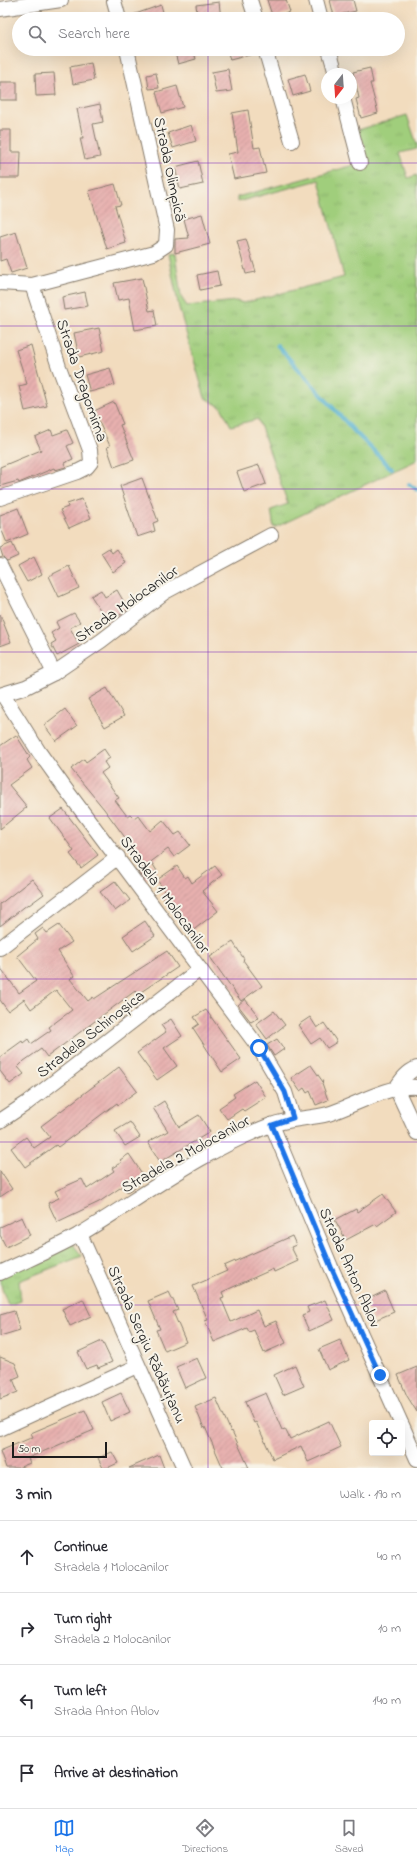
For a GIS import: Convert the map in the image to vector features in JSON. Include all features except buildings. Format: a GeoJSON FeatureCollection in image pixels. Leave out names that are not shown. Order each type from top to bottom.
{"type":"FeatureCollection","features":[{"type":"Feature","properties":{"kind":"street"},"geometry":{"type":"LineString","coordinates":[[0,9],[61,0]]}},
{"type":"Feature","properties":{"kind":"street"},"geometry":{"type":"LineString","coordinates":[[115,0],[118,12]]}},
{"type":"Feature","properties":{"kind":"street"},"geometry":{"type":"LineString","coordinates":[[250,0],[254,12]]}},
{"type":"Feature","properties":{"kind":"street"},"geometry":{"type":"LineString","coordinates":[[316,0],[319,12]]}},
{"type":"Feature","properties":{"kind":"street","name":"Strada Olimpică"},"geometry":{"type":"LineString","coordinates":[[0,283],[32,284],[154,253],[166,245],[167,230],[129,56]]}},
{"type":"Feature","properties":{"kind":"street"},"geometry":{"type":"LineString","coordinates":[[267,56],[292,140]]}},
{"type":"Feature","properties":{"kind":"street"},"geometry":{"type":"LineString","coordinates":[[331,56],[334,68]]}},
{"type":"Feature","properties":{"kind":"street"},"geometry":{"type":"LineString","coordinates":[[345,104],[360,163]]}},
{"type":"Feature","properties":{"kind":"street","name":"Strada Dragomirna"},"geometry":{"type":"LineString","coordinates":[[0,498],[77,472],[87,467],[91,462],[90,450],[59,367],[32,284]]}},
{"type":"Feature","properties":{"kind":"street","name":"Strada Molocanilor"},"geometry":{"type":"LineString","coordinates":[[2,695],[54,673],[101,641],[165,592],[271,535]]}},
{"type":"Feature","properties":{"kind":"street"},"geometry":{"type":"LineString","coordinates":[[0,565],[54,673]]}},
{"type":"Feature","properties":{"kind":"street","name":"Stradela 1 Molocanilor"},"geometry":{"type":"LineString","coordinates":[[2,695],[39,752],[259,1048],[285,1092],[293,1118]]}},
{"type":"Feature","properties":{"kind":"street"},"geometry":{"type":"LineString","coordinates":[[0,948],[118,857]]}},
{"type":"Feature","properties":{"kind":"street","name":"Stradela Schinoșica"},"geometry":{"type":"LineString","coordinates":[[0,1121],[28,1104],[200,969]]}},
{"type":"Feature","properties":{"kind":"street"},"geometry":{"type":"LineString","coordinates":[[396,1088],[411,1070],[417,1068]]}},
{"type":"Feature","properties":{"kind":"street"},"geometry":{"type":"LineString","coordinates":[[396,1088],[417,1087]]}},
{"type":"Feature","properties":{"kind":"street"},"geometry":{"type":"LineString","coordinates":[[396,1088],[417,1133]]}},
{"type":"Feature","properties":{"kind":"street","name":"Stradela 2 Molocanilor"},"geometry":{"type":"LineString","coordinates":[[0,1273],[80,1234],[186,1168],[239,1139],[293,1118],[326,1114],[396,1088]]}},
{"type":"Feature","properties":{"kind":"street","name":"Strada Anton Ablov"},"geometry":{"type":"LineString","coordinates":[[272,1125],[331,1267],[400,1420]]}},
{"type":"Feature","properties":{"kind":"street","name":"Strada Sergiu Rădăuțanu"},"geometry":{"type":"LineString","coordinates":[[80,1234],[184,1468]]}},
{"type":"Feature","properties":{"kind":"street"},"geometry":{"type":"LineString","coordinates":[[0,1429],[138,1366]]}},
{"type":"Feature","properties":{"kind":"street","name":"Strada Anton Ablov"},"geometry":{"type":"LineString","coordinates":[[405,1431],[417,1459]]}},
{"type":"Feature","properties":{"kind":"green space"},"geometry":{"type":"Polygon","coordinates":[[[407,115],[417,145],[417,149],[400,153],[408,178],[417,175],[417,460],[274,528],[271,510],[288,504],[258,419],[231,426],[221,407],[205,398],[179,308],[168,254],[175,253],[181,297],[187,306],[236,301],[244,303],[344,277],[319,180],[237,202],[237,197],[354,165],[345,134],[407,115]]]}},
{"type":"Feature","properties":{"kind":"green space"},"geometry":{"type":"Polygon","coordinates":[[[71,1242],[82,1256],[19,1281],[21,1301],[8,1305],[0,1283],[0,1277],[71,1242]]]}},
{"type":"Feature","properties":{"kind":"waterway"},"geometry":{"type":"LineString","coordinates":[[277,345],[353,430],[392,469]]}},
{"type":"Feature","properties":{"kind":"waterway"},"geometry":{"type":"LineString","coordinates":[[409,484],[417,490]]}},
{"type":"Feature","properties":{"kind":"route"},"geometry":{"type":"LineString","coordinates":[[259,1048],[285,1092],[293,1118],[272,1125],[331,1267],[380,1375]]}}]}
